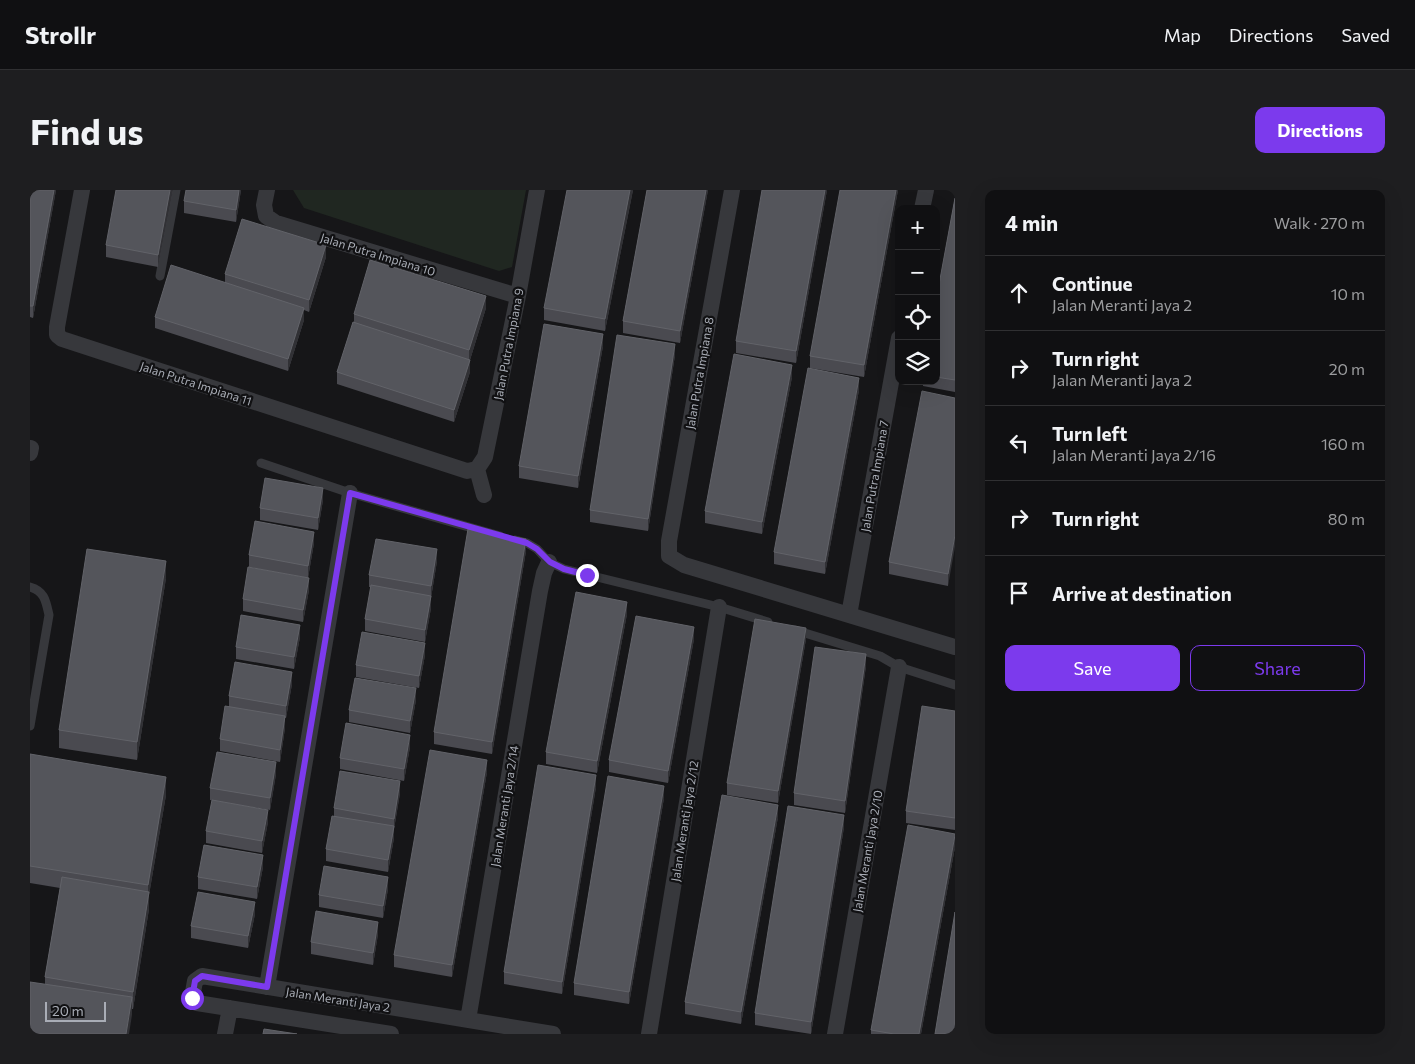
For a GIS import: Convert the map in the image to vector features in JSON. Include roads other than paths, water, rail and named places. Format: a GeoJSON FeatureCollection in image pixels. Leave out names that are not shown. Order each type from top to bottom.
{"type":"FeatureCollection","features":[{"type":"Feature","properties":{"kind":"street","name":"Jalan Putra Impiana 11"},"geometry":{"type":"LineString","coordinates":[[82,190],[56,327],[57,335],[62,339],[467,470],[477,469]]}},
{"type":"Feature","properties":{"kind":"street","name":"Jalan Putra Impiana 10"},"geometry":{"type":"LineString","coordinates":[[267,190],[264,205],[266,216],[276,223],[518,296]]}},
{"type":"Feature","properties":{"kind":"street","name":"Jalan Putra Impiana 9"},"geometry":{"type":"LineString","coordinates":[[477,469],[485,457],[518,296],[537,190]]}},
{"type":"Feature","properties":{"kind":"street","name":"Jalan Putra Impiana 8"},"geometry":{"type":"LineString","coordinates":[[732,190],[669,541],[669,556],[684,566],[849,614]]}},
{"type":"Feature","properties":{"kind":"street"},"geometry":{"type":"LineString","coordinates":[[923,205],[926,190]]}},
{"type":"Feature","properties":{"kind":"street","name":"Jalan Putra Impiana 7"},"geometry":{"type":"LineString","coordinates":[[849,614],[899,340]]}},
{"type":"Feature","properties":{"kind":"street"},"geometry":{"type":"LineString","coordinates":[[477,469],[484,495]]}},
{"type":"Feature","properties":{"kind":"street"},"geometry":{"type":"LineString","coordinates":[[267,987],[350,493]]}},
{"type":"Feature","properties":{"kind":"street","name":"Jalan Meranti Jaya 2/14"},"geometry":{"type":"LineString","coordinates":[[468,1020],[540,591],[544,573],[550,562]]}},
{"type":"Feature","properties":{"kind":"street","name":"Jalan Meranti Jaya 2/12"},"geometry":{"type":"LineString","coordinates":[[649,1034],[719,607]]}},
{"type":"Feature","properties":{"kind":"street"},"geometry":{"type":"LineString","coordinates":[[849,614],[955,647]]}},
{"type":"Feature","properties":{"kind":"street","name":"Jalan Meranti Jaya 2/10"},"geometry":{"type":"LineString","coordinates":[[835,1034],[899,667]]}},
{"type":"Feature","properties":{"kind":"street","name":"Jalan Meranti Jaya 2"},"geometry":{"type":"LineString","coordinates":[[391,1034],[197,1003],[192,998],[195,981],[202,976],[553,1034]]}},
{"type":"Feature","properties":{"kind":"street"},"geometry":{"type":"LineString","coordinates":[[225,1034],[230,1008]]}},
{"type":"Feature","properties":{"kind":"lane"},"geometry":{"type":"LineString","coordinates":[[160,276],[176,190]]}},
{"type":"Feature","properties":{"kind":"lane"},"geometry":{"type":"LineString","coordinates":[[261,463],[350,493],[527,543],[537,549],[550,562],[564,569],[719,607],[880,656],[899,667],[955,685]]}},
{"type":"Feature","properties":{"kind":"lane"},"geometry":{"type":"LineString","coordinates":[[30,587],[36,589],[45,598],[49,615],[30,726]]}}]}
